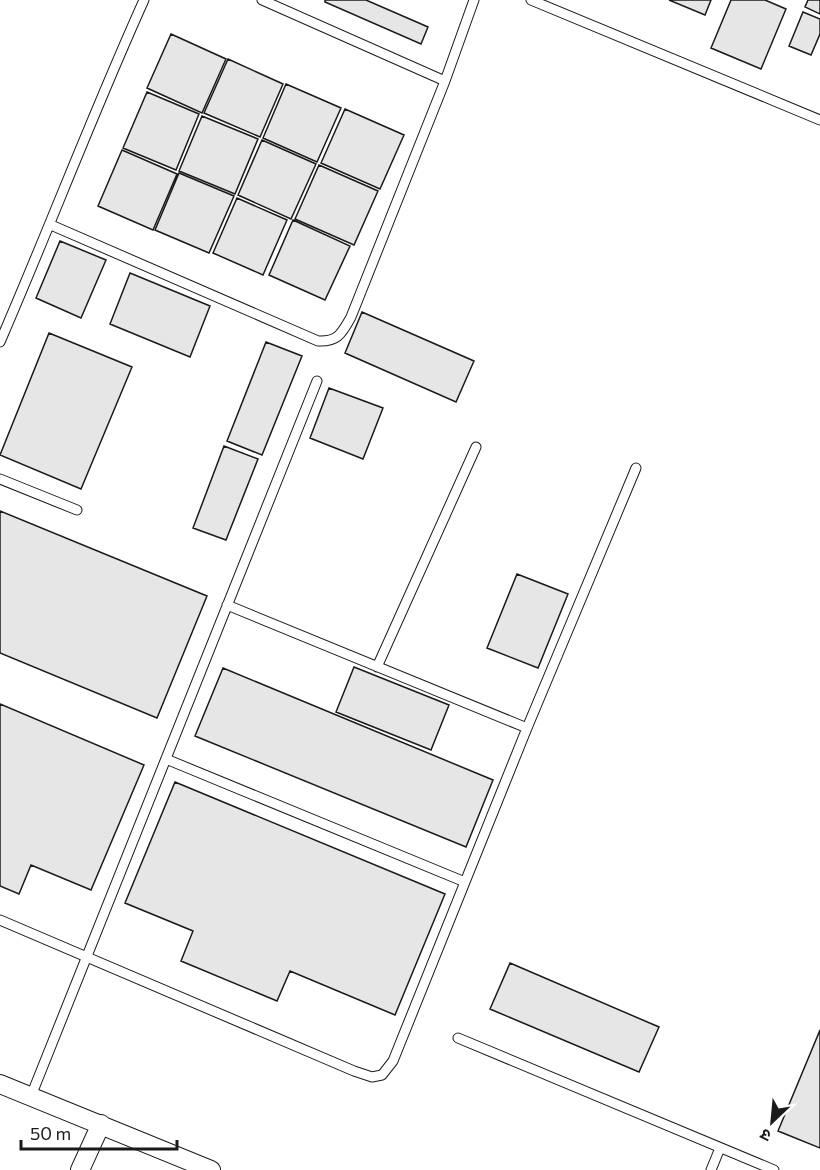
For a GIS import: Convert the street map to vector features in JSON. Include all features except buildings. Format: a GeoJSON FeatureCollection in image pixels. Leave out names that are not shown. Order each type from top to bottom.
{"type":"FeatureCollection","features":[{"type":"Feature","properties":{"kind":"street"},"geometry":{"type":"LineString","coordinates":[[0,1084],[211,1170]]}},
{"type":"Feature","properties":{"kind":"street"},"geometry":{"type":"LineString","coordinates":[[80,1170],[101,1125]]}},
{"type":"Feature","properties":{"kind":"lane"},"geometry":{"type":"LineString","coordinates":[[0,342],[144,0]]}},
{"type":"Feature","properties":{"kind":"lane"},"geometry":{"type":"LineString","coordinates":[[262,0],[446,81]]}},
{"type":"Feature","properties":{"kind":"lane"},"geometry":{"type":"LineString","coordinates":[[51,225],[318,341],[333,340],[342,333],[351,317],[446,81],[474,0]]}},
{"type":"Feature","properties":{"kind":"lane"},"geometry":{"type":"LineString","coordinates":[[531,0],[820,120]]}},
{"type":"Feature","properties":{"kind":"lane"},"geometry":{"type":"LineString","coordinates":[[31,1096],[318,381]]}},
{"type":"Feature","properties":{"kind":"lane"},"geometry":{"type":"LineString","coordinates":[[377,667],[476,447]]}},
{"type":"Feature","properties":{"kind":"lane"},"geometry":{"type":"LineString","coordinates":[[0,920],[354,1071],[372,1077],[382,1075],[393,1061],[527,728],[636,468]]}},
{"type":"Feature","properties":{"kind":"lane"},"geometry":{"type":"LineString","coordinates":[[0,479],[77,510]]}},
{"type":"Feature","properties":{"kind":"lane"},"geometry":{"type":"LineString","coordinates":[[227,605],[527,728]]}},
{"type":"Feature","properties":{"kind":"lane"},"geometry":{"type":"LineString","coordinates":[[166,759],[465,882]]}},
{"type":"Feature","properties":{"kind":"lane"},"geometry":{"type":"LineString","coordinates":[[458,1038],[774,1170]]}},
{"type":"Feature","properties":{"kind":"lane"},"geometry":{"type":"LineString","coordinates":[[711,1170],[720,1148]]}}]}
